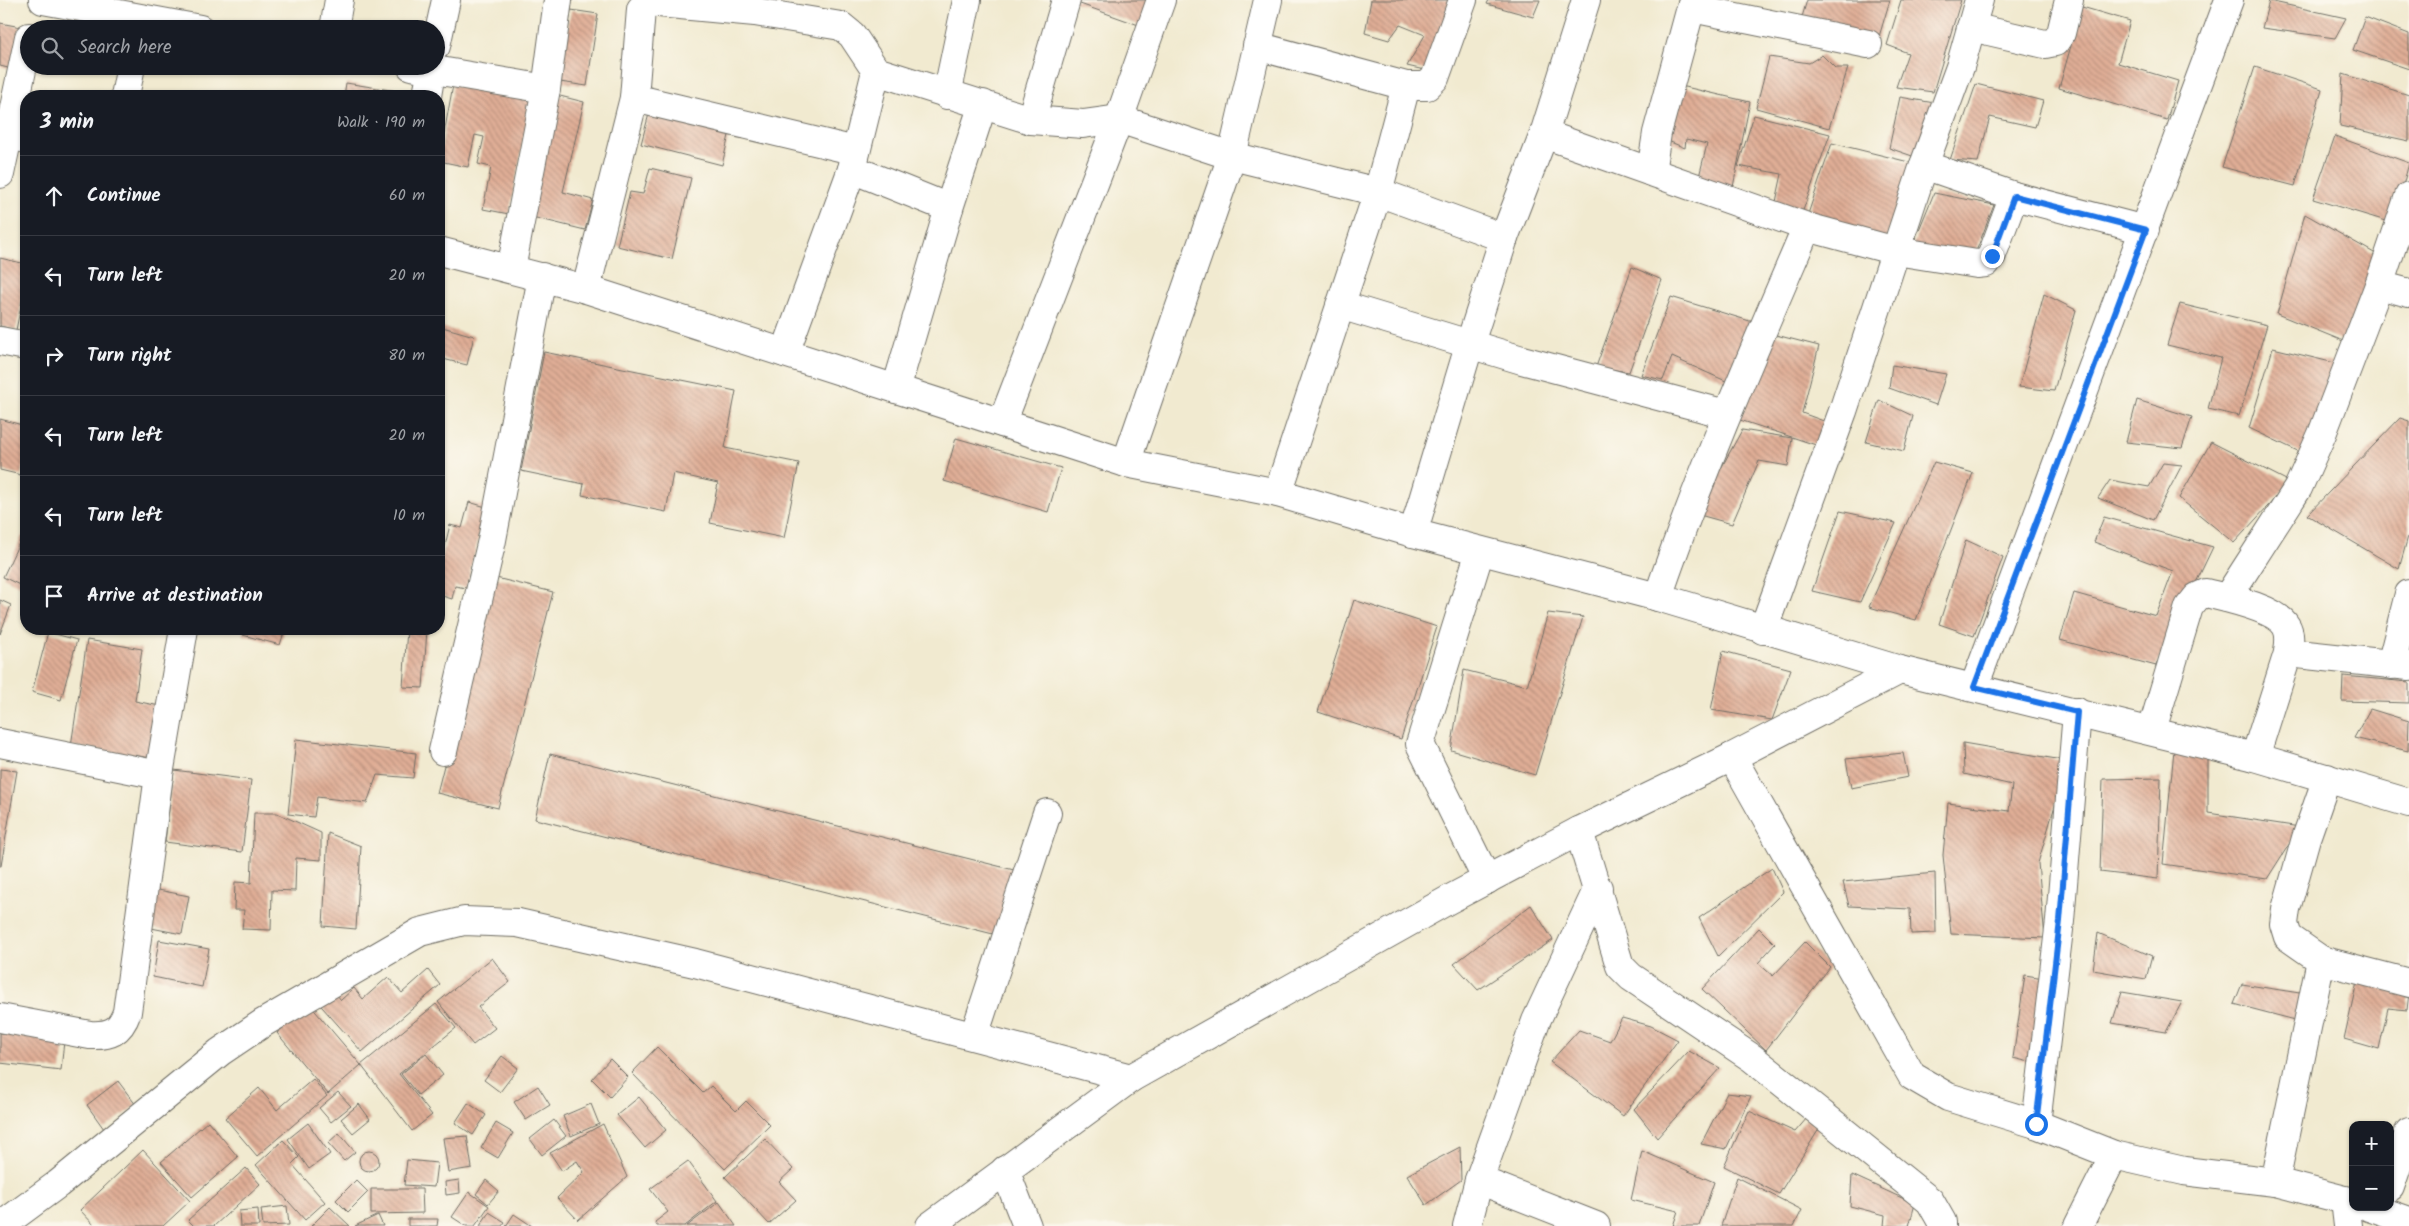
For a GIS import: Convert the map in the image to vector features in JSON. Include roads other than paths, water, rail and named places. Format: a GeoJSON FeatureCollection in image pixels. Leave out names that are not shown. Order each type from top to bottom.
{"type":"FeatureCollection","features":[{"type":"Feature","properties":{"kind":"street"},"geometry":{"type":"LineString","coordinates":[[32,20],[36,0]]}},
{"type":"Feature","properties":{"kind":"street"},"geometry":{"type":"LineString","coordinates":[[43,0],[161,20]]}},
{"type":"Feature","properties":{"kind":"street"},"geometry":{"type":"LineString","coordinates":[[336,20],[339,0]]}},
{"type":"Feature","properties":{"kind":"street"},"geometry":{"type":"LineString","coordinates":[[440,20],[446,0]]}},
{"type":"Feature","properties":{"kind":"street"},"geometry":{"type":"LineString","coordinates":[[512,269],[546,89],[558,0]]}},
{"type":"Feature","properties":{"kind":"street"},"geometry":{"type":"LineString","coordinates":[[947,95],[967,0]]}},
{"type":"Feature","properties":{"kind":"street"},"geometry":{"type":"LineString","coordinates":[[1030,120],[1066,0]]}},
{"type":"Feature","properties":{"kind":"street"},"geometry":{"type":"LineString","coordinates":[[1002,423],[1119,119],[1161,0]]}},
{"type":"Feature","properties":{"kind":"street"},"geometry":{"type":"LineString","coordinates":[[1126,463],[1232,156],[1268,0]]}},
{"type":"Feature","properties":{"kind":"street"},"geometry":{"type":"LineString","coordinates":[[1257,46],[1406,86],[1427,86],[1435,78],[1463,0]]}},
{"type":"Feature","properties":{"kind":"street"},"geometry":{"type":"LineString","coordinates":[[1413,533],[1470,343],[1504,238],[1544,134],[1586,0]]}},
{"type":"Feature","properties":{"kind":"street"},"geometry":{"type":"LineString","coordinates":[[1763,630],[1843,411],[1924,165],[1960,68],[1979,0]]}},
{"type":"Feature","properties":{"kind":"street"},"geometry":{"type":"LineString","coordinates":[[1971,27],[2045,44],[2055,42],[2061,33],[2069,0]]}},
{"type":"Feature","properties":{"kind":"street"},"geometry":{"type":"LineString","coordinates":[[1974,687],[2146,230],[2229,0]]}},
{"type":"Feature","properties":{"kind":"street"},"geometry":{"type":"LineString","coordinates":[[586,289],[634,98],[639,19],[642,9],[648,2],[755,6],[842,26],[852,35],[876,71],[947,95],[984,104],[1030,120],[1083,124],[1119,119],[1232,156],[1378,192],[1504,238]]}},
{"type":"Feature","properties":{"kind":"street"},"geometry":{"type":"LineString","coordinates":[[1651,172],[1657,133],[1693,4],[1868,44]]}},
{"type":"Feature","properties":{"kind":"street"},"geometry":{"type":"LineString","coordinates":[[445,66],[546,89]]}},
{"type":"Feature","properties":{"kind":"street"},"geometry":{"type":"LineString","coordinates":[[785,353],[854,160],[876,71]]}},
{"type":"Feature","properties":{"kind":"street"},"geometry":{"type":"LineString","coordinates":[[0,174],[12,134],[22,75]]}},
{"type":"Feature","properties":{"kind":"street"},"geometry":{"type":"LineString","coordinates":[[126,90],[129,75]]}},
{"type":"Feature","properties":{"kind":"street"},"geometry":{"type":"LineString","coordinates":[[427,90],[428,75]]}},
{"type":"Feature","properties":{"kind":"street"},"geometry":{"type":"LineString","coordinates":[[1278,493],[1378,192],[1406,86]]}},
{"type":"Feature","properties":{"kind":"street"},"geometry":{"type":"LineString","coordinates":[[634,98],[854,160],[949,208]]}},
{"type":"Feature","properties":{"kind":"street"},"geometry":{"type":"LineString","coordinates":[[896,390],[949,208],[984,104]]}},
{"type":"Feature","properties":{"kind":"street"},"geometry":{"type":"LineString","coordinates":[[1544,134],[1807,227],[1896,251],[1977,264],[1986,263],[1992,256],[2014,196]]}},
{"type":"Feature","properties":{"kind":"street"},"geometry":{"type":"LineString","coordinates":[[1924,165],[2014,196],[2146,230]]}},
{"type":"Feature","properties":{"kind":"street"},"geometry":{"type":"LineString","coordinates":[[2227,598],[2298,488],[2322,434],[2379,284],[2409,196]]}},
{"type":"Feature","properties":{"kind":"street"},"geometry":{"type":"LineString","coordinates":[[1658,597],[1687,511],[1726,414],[1807,227]]}},
{"type":"Feature","properties":{"kind":"street"},"geometry":{"type":"LineString","coordinates":[[445,252],[586,289],[1126,463],[1278,493],[1413,533],[1658,597],[1900,670],[2152,730],[2255,757],[2409,803]]}},
{"type":"Feature","properties":{"kind":"street"},"geometry":{"type":"LineString","coordinates":[[443,751],[492,540],[542,277]]}},
{"type":"Feature","properties":{"kind":"street"},"geometry":{"type":"LineString","coordinates":[[2379,284],[2409,294]]}},
{"type":"Feature","properties":{"kind":"street"},"geometry":{"type":"LineString","coordinates":[[1340,305],[1522,360],[1726,414]]}},
{"type":"Feature","properties":{"kind":"street"},"geometry":{"type":"LineString","coordinates":[[0,341],[20,345]]}},
{"type":"Feature","properties":{"kind":"street"},"geometry":{"type":"LineString","coordinates":[[1480,551],[1420,744],[1487,880]]}},
{"type":"Feature","properties":{"kind":"street"},"geometry":{"type":"LineString","coordinates":[[2152,730],[2189,607],[2197,597],[2206,593],[2227,598],[2272,613],[2286,624],[2290,636],[2288,653],[2255,757]]}},
{"type":"Feature","properties":{"kind":"street"},"geometry":{"type":"LineString","coordinates":[[2288,653],[2400,665],[2409,594]]}},
{"type":"Feature","properties":{"kind":"street"},"geometry":{"type":"LineString","coordinates":[[0,1018],[104,1036],[117,1032],[124,1023],[159,774],[183,635]]}},
{"type":"Feature","properties":{"kind":"street"},"geometry":{"type":"LineString","coordinates":[[930,1226],[1131,1078],[1487,880],[1579,831],[1732,756],[1900,670]]}},
{"type":"Feature","properties":{"kind":"street"},"geometry":{"type":"LineString","coordinates":[[2036,1124],[2060,921],[2077,712]]}},
{"type":"Feature","properties":{"kind":"street"},"geometry":{"type":"LineString","coordinates":[[0,743],[159,774]]}},
{"type":"Feature","properties":{"kind":"street"},"geometry":{"type":"LineString","coordinates":[[1732,756],[1912,1076],[1948,1097],[2036,1124],[2114,1155],[2184,1171],[2275,1182],[2349,1201]]}},
{"type":"Feature","properties":{"kind":"street"},"geometry":{"type":"LineString","coordinates":[[2327,778],[2306,838],[2284,924],[2288,937],[2321,960],[2409,983]]}},
{"type":"Feature","properties":{"kind":"street"},"geometry":{"type":"LineString","coordinates":[[974,1036],[1047,813]]}},
{"type":"Feature","properties":{"kind":"street"},"geometry":{"type":"LineString","coordinates":[[1579,831],[1598,888],[1620,966],[1631,977],[1752,1058],[1930,1201],[1942,1222],[1942,1226]]}},
{"type":"Feature","properties":{"kind":"street"},"geometry":{"type":"LineString","coordinates":[[1467,1226],[1479,1180],[1536,1021],[1598,888]]}},
{"type":"Feature","properties":{"kind":"street"},"geometry":{"type":"LineString","coordinates":[[3,1217],[58,1184],[220,1052],[263,1023],[420,932],[464,921],[518,923],[695,963],[1131,1078]]}},
{"type":"Feature","properties":{"kind":"street"},"geometry":{"type":"LineString","coordinates":[[2275,1182],[2321,960]]}},
{"type":"Feature","properties":{"kind":"street"},"geometry":{"type":"LineString","coordinates":[[2390,1166],[2409,1132]]}},
{"type":"Feature","properties":{"kind":"street"},"geometry":{"type":"LineString","coordinates":[[2078,1226],[2114,1155]]}},
{"type":"Feature","properties":{"kind":"street"},"geometry":{"type":"LineString","coordinates":[[1005,1170],[1028,1226]]}},
{"type":"Feature","properties":{"kind":"street"},"geometry":{"type":"LineString","coordinates":[[1479,1180],[1596,1226]]}},
{"type":"Feature","properties":{"kind":"street"},"geometry":{"type":"LineString","coordinates":[[2381,1211],[2409,1221]]}}]}
